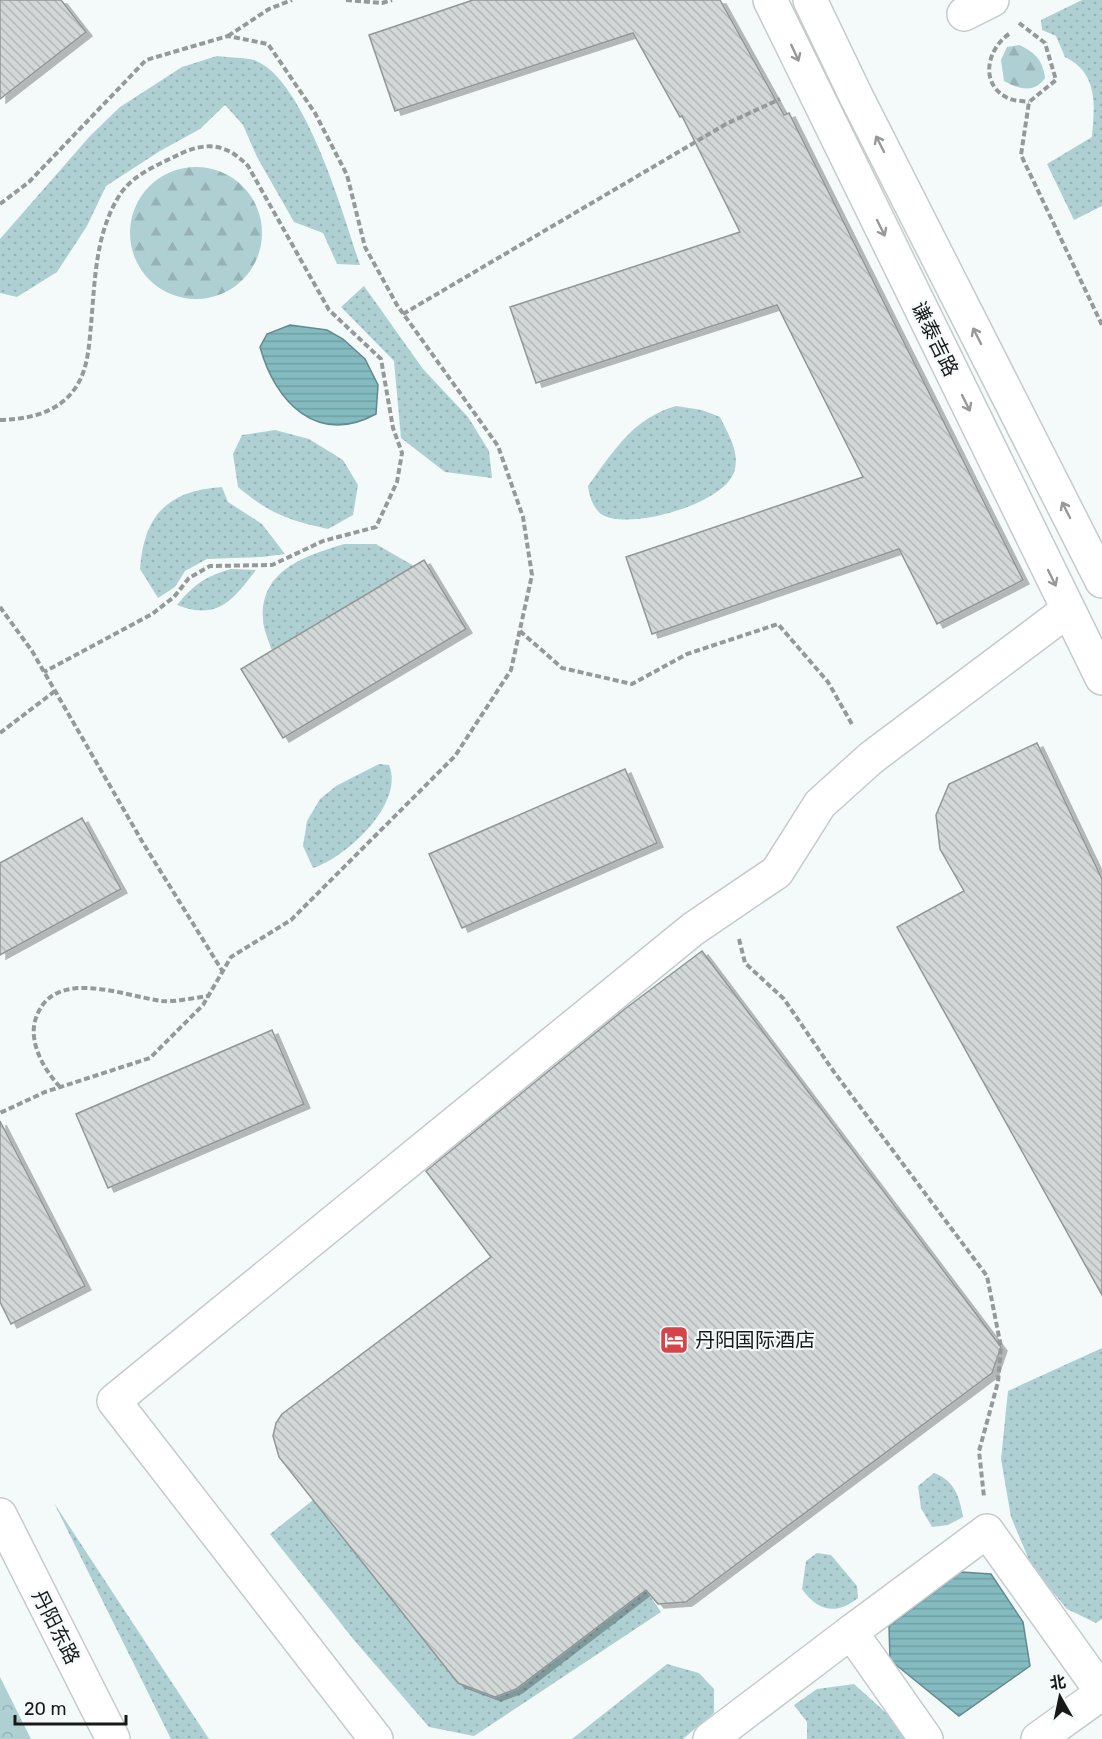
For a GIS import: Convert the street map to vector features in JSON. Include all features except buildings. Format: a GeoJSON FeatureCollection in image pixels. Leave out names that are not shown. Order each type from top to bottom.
{"type":"FeatureCollection","features":[{"type":"Feature","properties":{"kind":"street","name":"谦泰吉路"},"geometry":{"type":"LineString","coordinates":[[770,0],[1102,678]]}},
{"type":"Feature","properties":{"kind":"street","name":"谦泰吉路"},"geometry":{"type":"LineString","coordinates":[[810,0],[856,96],[1102,581]]}},
{"type":"Feature","properties":{"kind":"street"},"geometry":{"type":"LineString","coordinates":[[964,14],[1004,9]]}},
{"type":"Feature","properties":{"kind":"street"},"geometry":{"type":"LineString","coordinates":[[376,1739],[114,1401],[693,929],[777,872],[820,804],[871,758],[1068,610]]}},
{"type":"Feature","properties":{"kind":"street","name":"丹阳东路"},"geometry":{"type":"LineString","coordinates":[[0,1515],[113,1739]]}},
{"type":"Feature","properties":{"kind":"street"},"geometry":{"type":"LineString","coordinates":[[710,1739],[987,1531],[1102,1693],[1038,1739]]}},
{"type":"Feature","properties":{"kind":"street"},"geometry":{"type":"LineString","coordinates":[[851,1632],[926,1739]]}},
{"type":"Feature","properties":{"kind":"path"},"geometry":{"type":"LineString","coordinates":[[0,204],[29,182],[146,60],[228,36],[269,9],[292,0]]}},
{"type":"Feature","properties":{"kind":"path"},"geometry":{"type":"LineString","coordinates":[[346,0],[382,3],[392,0]]}},
{"type":"Feature","properties":{"kind":"path"},"geometry":{"type":"LineString","coordinates":[[1004,9],[1020,26],[1044,44],[1056,80],[1029,102],[1020,155],[1102,325]]}},
{"type":"Feature","properties":{"kind":"path"},"geometry":{"type":"LineString","coordinates":[[1020,26],[998,42],[988,65],[994,86],[1010,99],[1029,102]]}},
{"type":"Feature","properties":{"kind":"path"},"geometry":{"type":"LineString","coordinates":[[0,1113],[60,1088],[150,1058],[203,1005],[231,957],[291,920],[455,756],[511,670],[520,631],[532,574],[523,517],[498,446],[403,314],[365,247],[347,175],[315,113],[268,44],[228,36]]}},
{"type":"Feature","properties":{"kind":"path"},"geometry":{"type":"LineString","coordinates":[[403,314],[726,124],[810,84]]}},
{"type":"Feature","properties":{"kind":"path"},"geometry":{"type":"LineString","coordinates":[[0,420],[28,419],[61,405],[77,386],[88,357],[95,264],[100,242],[122,192],[148,169],[189,150],[214,146],[235,152],[248,166],[329,310],[381,359],[393,428],[402,453],[397,482],[376,527],[323,541],[272,565],[210,566],[189,578],[174,597],[152,614],[44,672]]}},
{"type":"Feature","properties":{"kind":"path"},"geometry":{"type":"LineString","coordinates":[[0,606],[44,672],[143,843],[223,972]]}},
{"type":"Feature","properties":{"kind":"path"},"geometry":{"type":"LineString","coordinates":[[520,631],[562,668],[632,684],[687,654],[778,624],[828,682],[871,758]]}},
{"type":"Feature","properties":{"kind":"path"},"geometry":{"type":"LineString","coordinates":[[0,733],[55,691]]}},
{"type":"Feature","properties":{"kind":"path"},"geometry":{"type":"LineString","coordinates":[[729,903],[745,963],[784,999],[834,1072],[987,1276],[1001,1347],[998,1382],[979,1451],[987,1531]]}},
{"type":"Feature","properties":{"kind":"path"},"geometry":{"type":"LineString","coordinates":[[60,1088],[48,1074],[36,1049],[33,1028],[39,1008],[58,992],[85,988],[115,990],[162,1001],[208,996]]}},
{"type":"Feature","properties":{"kind":"green space"},"geometry":{"type":"Polygon","coordinates":[[[1082,0],[1102,0],[1102,206],[1074,220],[1047,164],[1092,137],[1094,113],[1092,91],[1084,72],[1065,57],[1056,36],[1042,30],[1041,20],[1082,0]]]}},
{"type":"Feature","properties":{"kind":"green space"},"geometry":{"type":"Polygon","coordinates":[[[1020,45],[1037,58],[1044,71],[1045,78],[1031,88],[1020,88],[1004,81],[1001,60],[1007,47],[1020,45]]]}},
{"type":"Feature","properties":{"kind":"green space"},"geometry":{"type":"Polygon","coordinates":[[[217,56],[254,60],[273,72],[290,93],[306,120],[320,151],[360,265],[337,264],[323,233],[294,222],[257,157],[243,125],[225,105],[200,129],[160,151],[106,186],[87,226],[57,272],[17,297],[0,293],[0,239],[90,136],[120,107],[182,67],[217,56]]]}},
{"type":"Feature","properties":{"kind":"green space"},"geometry":{"type":"Polygon","coordinates":[[[196,167],[221,172],[243,186],[257,208],[262,233],[257,258],[243,280],[221,294],[196,299],[171,294],[149,280],[135,258],[130,233],[135,208],[149,186],[171,172],[196,167]]]}},
{"type":"Feature","properties":{"kind":"green space"},"geometry":{"type":"Polygon","coordinates":[[[364,286],[423,369],[468,417],[489,451],[492,478],[445,472],[401,438],[394,361],[341,307],[364,286]]]}},
{"type":"Feature","properties":{"kind":"green space"},"geometry":{"type":"Polygon","coordinates":[[[676,406],[702,410],[720,417],[732,442],[736,462],[729,481],[715,493],[697,503],[654,517],[614,519],[601,514],[592,501],[588,486],[615,449],[636,428],[661,411],[676,406]]]}},
{"type":"Feature","properties":{"kind":"green space"},"geometry":{"type":"Polygon","coordinates":[[[275,430],[309,439],[343,460],[358,485],[353,515],[328,529],[314,526],[270,510],[238,487],[233,454],[242,435],[275,430]]]}},
{"type":"Feature","properties":{"kind":"green space"},"geometry":{"type":"Polygon","coordinates":[[[222,487],[228,502],[262,524],[285,554],[207,559],[185,571],[175,587],[158,598],[140,569],[142,550],[153,520],[173,500],[203,489],[222,487]]]}},
{"type":"Feature","properties":{"kind":"green space"},"geometry":{"type":"Polygon","coordinates":[[[344,544],[376,544],[414,566],[272,651],[263,619],[264,602],[269,588],[277,577],[300,560],[344,544]]]}},
{"type":"Feature","properties":{"kind":"green space"},"geometry":{"type":"Polygon","coordinates":[[[231,569],[256,570],[240,590],[223,605],[203,610],[177,605],[201,582],[231,569]]]}},
{"type":"Feature","properties":{"kind":"green space"},"geometry":{"type":"Polygon","coordinates":[[[379,764],[389,765],[392,780],[389,796],[381,811],[356,841],[327,862],[313,868],[303,846],[307,821],[320,799],[336,786],[379,764]]]}},
{"type":"Feature","properties":{"kind":"green space"},"geometry":{"type":"Polygon","coordinates":[[[1102,1348],[1102,1619],[1096,1623],[1067,1609],[1032,1567],[1011,1517],[1001,1459],[1008,1391],[1102,1348]]]}},
{"type":"Feature","properties":{"kind":"green space"},"geometry":{"type":"Polygon","coordinates":[[[934,1473],[947,1480],[955,1490],[963,1517],[948,1525],[932,1527],[921,1508],[918,1486],[934,1473]]]}},
{"type":"Feature","properties":{"kind":"green space"},"geometry":{"type":"Polygon","coordinates":[[[313,1500],[458,1683],[495,1697],[646,1590],[661,1612],[474,1736],[429,1727],[354,1640],[270,1534],[313,1500]]]}},
{"type":"Feature","properties":{"kind":"green space"},"geometry":{"type":"Polygon","coordinates":[[[54,1503],[209,1739],[171,1739],[54,1503]]]}},
{"type":"Feature","properties":{"kind":"green space"},"geometry":{"type":"Polygon","coordinates":[[[817,1553],[831,1555],[857,1586],[858,1598],[835,1609],[821,1606],[808,1597],[802,1589],[806,1561],[817,1553]]]}},
{"type":"Feature","properties":{"kind":"green space"},"geometry":{"type":"Polygon","coordinates":[[[667,1664],[699,1673],[714,1689],[714,1713],[683,1739],[572,1739],[667,1664]]]}},
{"type":"Feature","properties":{"kind":"green space"},"geometry":{"type":"Polygon","coordinates":[[[0,1677],[31,1739],[0,1739],[0,1677]]]}},
{"type":"Feature","properties":{"kind":"green space"},"geometry":{"type":"Polygon","coordinates":[[[854,1684],[905,1730],[906,1739],[807,1739],[807,1722],[794,1705],[817,1689],[854,1684]]]}},
{"type":"Feature","properties":{"kind":"shaded area"},"geometry":{"type":"Polygon","coordinates":[[[290,325],[327,330],[343,339],[365,359],[378,385],[376,414],[355,423],[335,425],[317,421],[301,413],[288,401],[276,385],[260,347],[267,334],[290,325]]]}},
{"type":"Feature","properties":{"kind":"shaded area"},"geometry":{"type":"Polygon","coordinates":[[[961,1572],[991,1574],[1023,1622],[1030,1666],[959,1716],[890,1660],[889,1626],[961,1572]]]}},
{"type":"Feature","properties":{"kind":"place","name":"丹阳国际酒店"},"geometry":{"type":"Point","coordinates":[674,1340]}}]}
